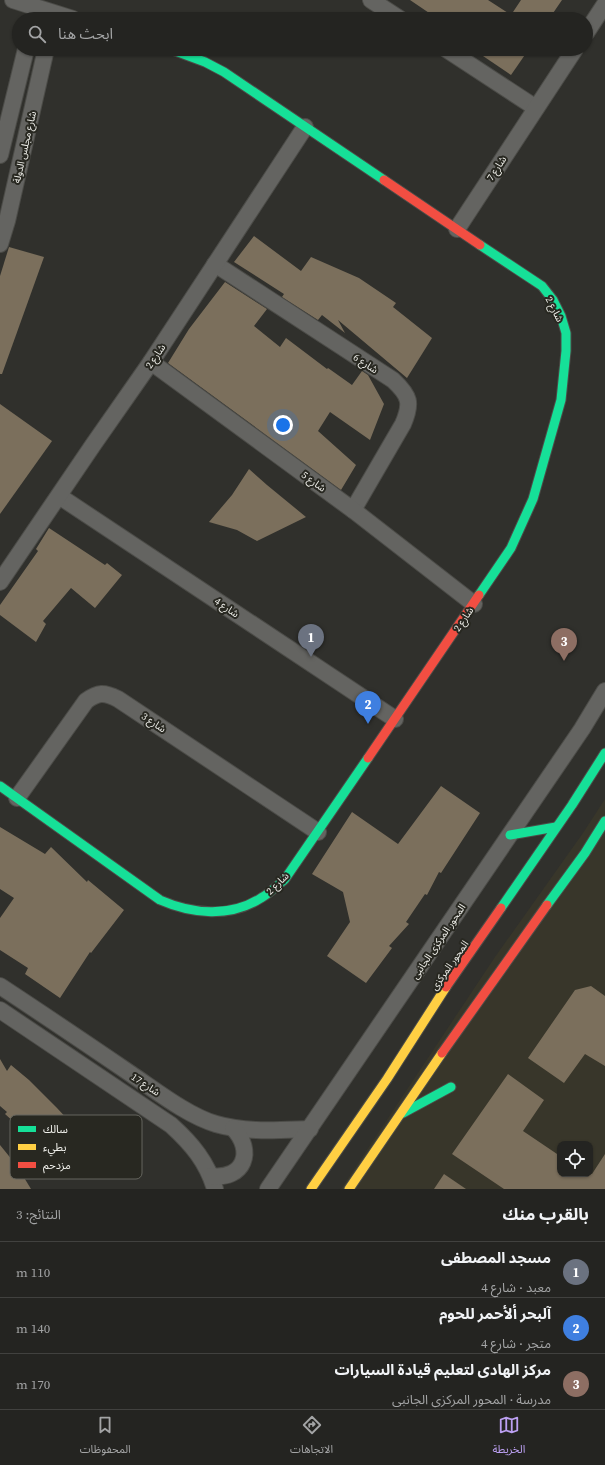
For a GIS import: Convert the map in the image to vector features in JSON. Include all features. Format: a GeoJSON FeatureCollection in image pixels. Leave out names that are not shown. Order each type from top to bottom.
{"type":"FeatureCollection","features":[{"type":"Feature","properties":{"kind":"street"},"geometry":{"type":"LineString","coordinates":[[13,0],[35,9],[55,11]]}},
{"type":"Feature","properties":{"kind":"street"},"geometry":{"type":"LineString","coordinates":[[371,0],[389,12]]}},
{"type":"Feature","properties":{"kind":"street"},"geometry":{"type":"LineString","coordinates":[[593,22],[605,4]]}},
{"type":"Feature","properties":{"kind":"street","name":"شارع مجلس الدولة"},"geometry":{"type":"LineString","coordinates":[[0,155],[24,56]]}},
{"type":"Feature","properties":{"kind":"street","name":"شارع مجلس الدولة"},"geometry":{"type":"LineString","coordinates":[[0,244],[7,221],[44,56]]}},
{"type":"Feature","properties":{"kind":"street","name":"شارع 2"},"geometry":{"type":"LineString","coordinates":[[0,786],[160,900],[181,909],[203,913],[226,912],[247,905],[268,894],[285,879],[511,548],[533,499],[561,400],[566,351],[566,333],[556,305],[542,286],[224,72],[205,62],[189,56]]}},
{"type":"Feature","properties":{"kind":"street"},"geometry":{"type":"LineString","coordinates":[[457,56],[536,108]]}},
{"type":"Feature","properties":{"kind":"street","name":"شارع 7"},"geometry":{"type":"LineString","coordinates":[[457,229],[570,56]]}},
{"type":"Feature","properties":{"kind":"street","name":"شارع 2"},"geometry":{"type":"LineString","coordinates":[[0,582],[151,362],[305,127]]}},
{"type":"Feature","properties":{"kind":"street","name":"شارع 6"},"geometry":{"type":"LineString","coordinates":[[215,264],[393,380],[402,388],[408,401],[408,411],[403,424],[353,510]]}},
{"type":"Feature","properties":{"kind":"street","name":"شارع 5"},"geometry":{"type":"LineString","coordinates":[[151,362],[353,510],[474,604]]}},
{"type":"Feature","properties":{"kind":"street","name":"شارع 4"},"geometry":{"type":"LineString","coordinates":[[59,496],[395,719]]}},
{"type":"Feature","properties":{"kind":"street","name":"المحور المركزى الجانبى"},"geometry":{"type":"LineString","coordinates":[[268,1189],[582,729],[605,691]]}},
{"type":"Feature","properties":{"kind":"street","name":"شارع 3"},"geometry":{"type":"LineString","coordinates":[[17,798],[86,701],[94,695],[106,693],[118,698],[318,832]]}},
{"type":"Feature","properties":{"kind":"street","name":"المحور المركزى"},"geometry":{"type":"LineString","coordinates":[[311,1189],[605,753]]}},
{"type":"Feature","properties":{"kind":"street"},"geometry":{"type":"LineString","coordinates":[[349,1189],[468,1015],[585,853],[605,821]]}},
{"type":"Feature","properties":{"kind":"street"},"geometry":{"type":"LineString","coordinates":[[510,835],[556,827]]}},
{"type":"Feature","properties":{"kind":"street","name":"شارع 17"},"geometry":{"type":"LineString","coordinates":[[0,986],[183,1108],[215,1124],[232,1128],[273,1131],[310,1129]]}},
{"type":"Feature","properties":{"kind":"street","name":"شارع 17"},"geometry":{"type":"LineString","coordinates":[[0,1010],[171,1125],[187,1140],[200,1156],[213,1182]]}},
{"type":"Feature","properties":{"kind":"street"},"geometry":{"type":"LineString","coordinates":[[400,1115],[451,1087]]}},
{"type":"Feature","properties":{"kind":"street"},"geometry":{"type":"LineString","coordinates":[[213,1182],[219,1177],[231,1174],[245,1160],[243,1142],[239,1134],[232,1128]]}},
{"type":"Feature","properties":{"kind":"shaded area"},"geometry":{"type":"Polygon","coordinates":[[[605,799],[605,1189],[341,1189],[495,957],[583,833],[605,799]]]}},
{"type":"Feature","properties":{"kind":"building"},"geometry":{"type":"Polygon","coordinates":[[[410,0],[488,0],[506,12],[428,12],[410,0]]]}},
{"type":"Feature","properties":{"kind":"building"},"geometry":{"type":"Polygon","coordinates":[[[521,0],[562,0],[554,12],[513,12],[521,0]]]}},
{"type":"Feature","properties":{"kind":"building"},"geometry":{"type":"Polygon","coordinates":[[[483,56],[524,56],[511,75],[483,56]]]}},
{"type":"Feature","properties":{"kind":"building"},"geometry":{"type":"Polygon","coordinates":[[[254,236],[301,271],[311,257],[359,278],[396,303],[393,307],[432,338],[407,378],[338,320],[345,333],[322,315],[318,320],[282,297],[284,294],[234,262],[254,236]]]}},
{"type":"Feature","properties":{"kind":"building"},"geometry":{"type":"Polygon","coordinates":[[[9,247],[44,257],[2,374],[0,374],[0,276],[9,247]]]}},
{"type":"Feature","properties":{"kind":"building"},"geometry":{"type":"Polygon","coordinates":[[[225,282],[267,309],[254,326],[280,347],[286,338],[327,369],[328,368],[352,385],[362,371],[368,375],[384,404],[370,440],[330,412],[318,431],[356,465],[341,490],[168,363],[189,329],[225,282]]]}},
{"type":"Feature","properties":{"kind":"building"},"geometry":{"type":"Polygon","coordinates":[[[0,404],[52,441],[0,514],[0,404]]]}},
{"type":"Feature","properties":{"kind":"building"},"geometry":{"type":"Polygon","coordinates":[[[249,469],[306,517],[257,541],[237,530],[209,522],[232,495],[249,469]]]}},
{"type":"Feature","properties":{"kind":"building"},"geometry":{"type":"Polygon","coordinates":[[[49,528],[105,565],[107,563],[122,575],[95,608],[71,588],[43,621],[46,624],[36,642],[0,615],[0,605],[38,551],[36,549],[49,528]]]}},
{"type":"Feature","properties":{"kind":"building"},"geometry":{"type":"Polygon","coordinates":[[[441,786],[480,813],[441,873],[439,872],[427,895],[425,894],[406,922],[409,924],[389,946],[392,948],[366,983],[327,956],[350,922],[343,892],[312,874],[352,812],[398,844],[441,786]]]}},
{"type":"Feature","properties":{"kind":"building"},"geometry":{"type":"Polygon","coordinates":[[[0,827],[45,854],[51,847],[87,882],[88,880],[124,910],[91,953],[90,952],[60,998],[25,974],[28,968],[0,950],[0,918],[14,898],[0,889],[0,827]]]}},
{"type":"Feature","properties":{"kind":"building"},"geometry":{"type":"Polygon","coordinates":[[[591,986],[605,996],[605,1066],[585,1054],[564,1083],[528,1058],[575,990],[591,986]]]}},
{"type":"Feature","properties":{"kind":"building"},"geometry":{"type":"Polygon","coordinates":[[[0,1059],[7,1071],[11,1065],[29,1080],[64,1115],[10,1115],[10,1119],[5,1114],[7,1112],[0,1106],[0,1059]]]}},
{"type":"Feature","properties":{"kind":"building"},"geometry":{"type":"Polygon","coordinates":[[[508,1074],[544,1100],[523,1131],[557,1154],[557,1177],[593,1177],[593,1172],[605,1154],[605,1189],[504,1189],[452,1154],[508,1074]]]}},
{"type":"Feature","properties":{"kind":"building"},"geometry":{"type":"Polygon","coordinates":[[[0,1145],[10,1157],[10,1179],[25,1179],[31,1189],[0,1189],[0,1145]]]}},
{"type":"Feature","properties":{"kind":"building"},"geometry":{"type":"Polygon","coordinates":[[[444,1174],[466,1189],[434,1189],[444,1174]]]}},
{"type":"Feature","properties":{"kind":"traffic: fast"},"geometry":{"type":"LineString","coordinates":[[189,56],[205,62],[224,72],[384,180]]}},
{"type":"Feature","properties":{"kind":"traffic: fast"},"geometry":{"type":"LineString","coordinates":[[479,595],[511,548],[533,499],[561,400],[566,351],[566,333],[561,316],[553,300],[542,286],[480,245]]}},
{"type":"Feature","properties":{"kind":"traffic: fast"},"geometry":{"type":"LineString","coordinates":[[501,908],[572,805],[605,753]]}},
{"type":"Feature","properties":{"kind":"traffic: fast"},"geometry":{"type":"LineString","coordinates":[[0,786],[160,900],[172,905],[198,911],[211,912],[237,909],[249,904],[267,894],[285,879],[368,758]]}},
{"type":"Feature","properties":{"kind":"traffic: fast"},"geometry":{"type":"LineString","coordinates":[[547,905],[585,853],[605,821]]}},
{"type":"Feature","properties":{"kind":"traffic: fast"},"geometry":{"type":"LineString","coordinates":[[510,835],[556,827]]}},
{"type":"Feature","properties":{"kind":"traffic: fast"},"geometry":{"type":"LineString","coordinates":[[403,1113],[451,1087]]}},
{"type":"Feature","properties":{"kind":"traffic: slow"},"geometry":{"type":"LineString","coordinates":[[311,1189],[387,1079],[446,987]]}},
{"type":"Feature","properties":{"kind":"traffic: slow"},"geometry":{"type":"LineString","coordinates":[[349,1189],[442,1053]]}},
{"type":"Feature","properties":{"kind":"traffic: jam"},"geometry":{"type":"LineString","coordinates":[[384,180],[480,245]]}},
{"type":"Feature","properties":{"kind":"traffic: jam"},"geometry":{"type":"LineString","coordinates":[[368,758],[479,595]]}},
{"type":"Feature","properties":{"kind":"traffic: jam"},"geometry":{"type":"LineString","coordinates":[[442,1053],[547,905]]}},
{"type":"Feature","properties":{"kind":"traffic: jam"},"geometry":{"type":"LineString","coordinates":[[446,987],[501,908]]}},
{"type":"Feature","properties":{"kind":"place","name":"مسجد المصطفى"},"geometry":{"type":"Point","coordinates":[311,657]}},
{"type":"Feature","properties":{"kind":"place","name":"مركز الهادى لتعليم قيادة السيارات"},"geometry":{"type":"Point","coordinates":[564,661]}},
{"type":"Feature","properties":{"kind":"place","name":"آلبحر ألأحمر للحوم"},"geometry":{"type":"Point","coordinates":[368,724]}}]}
